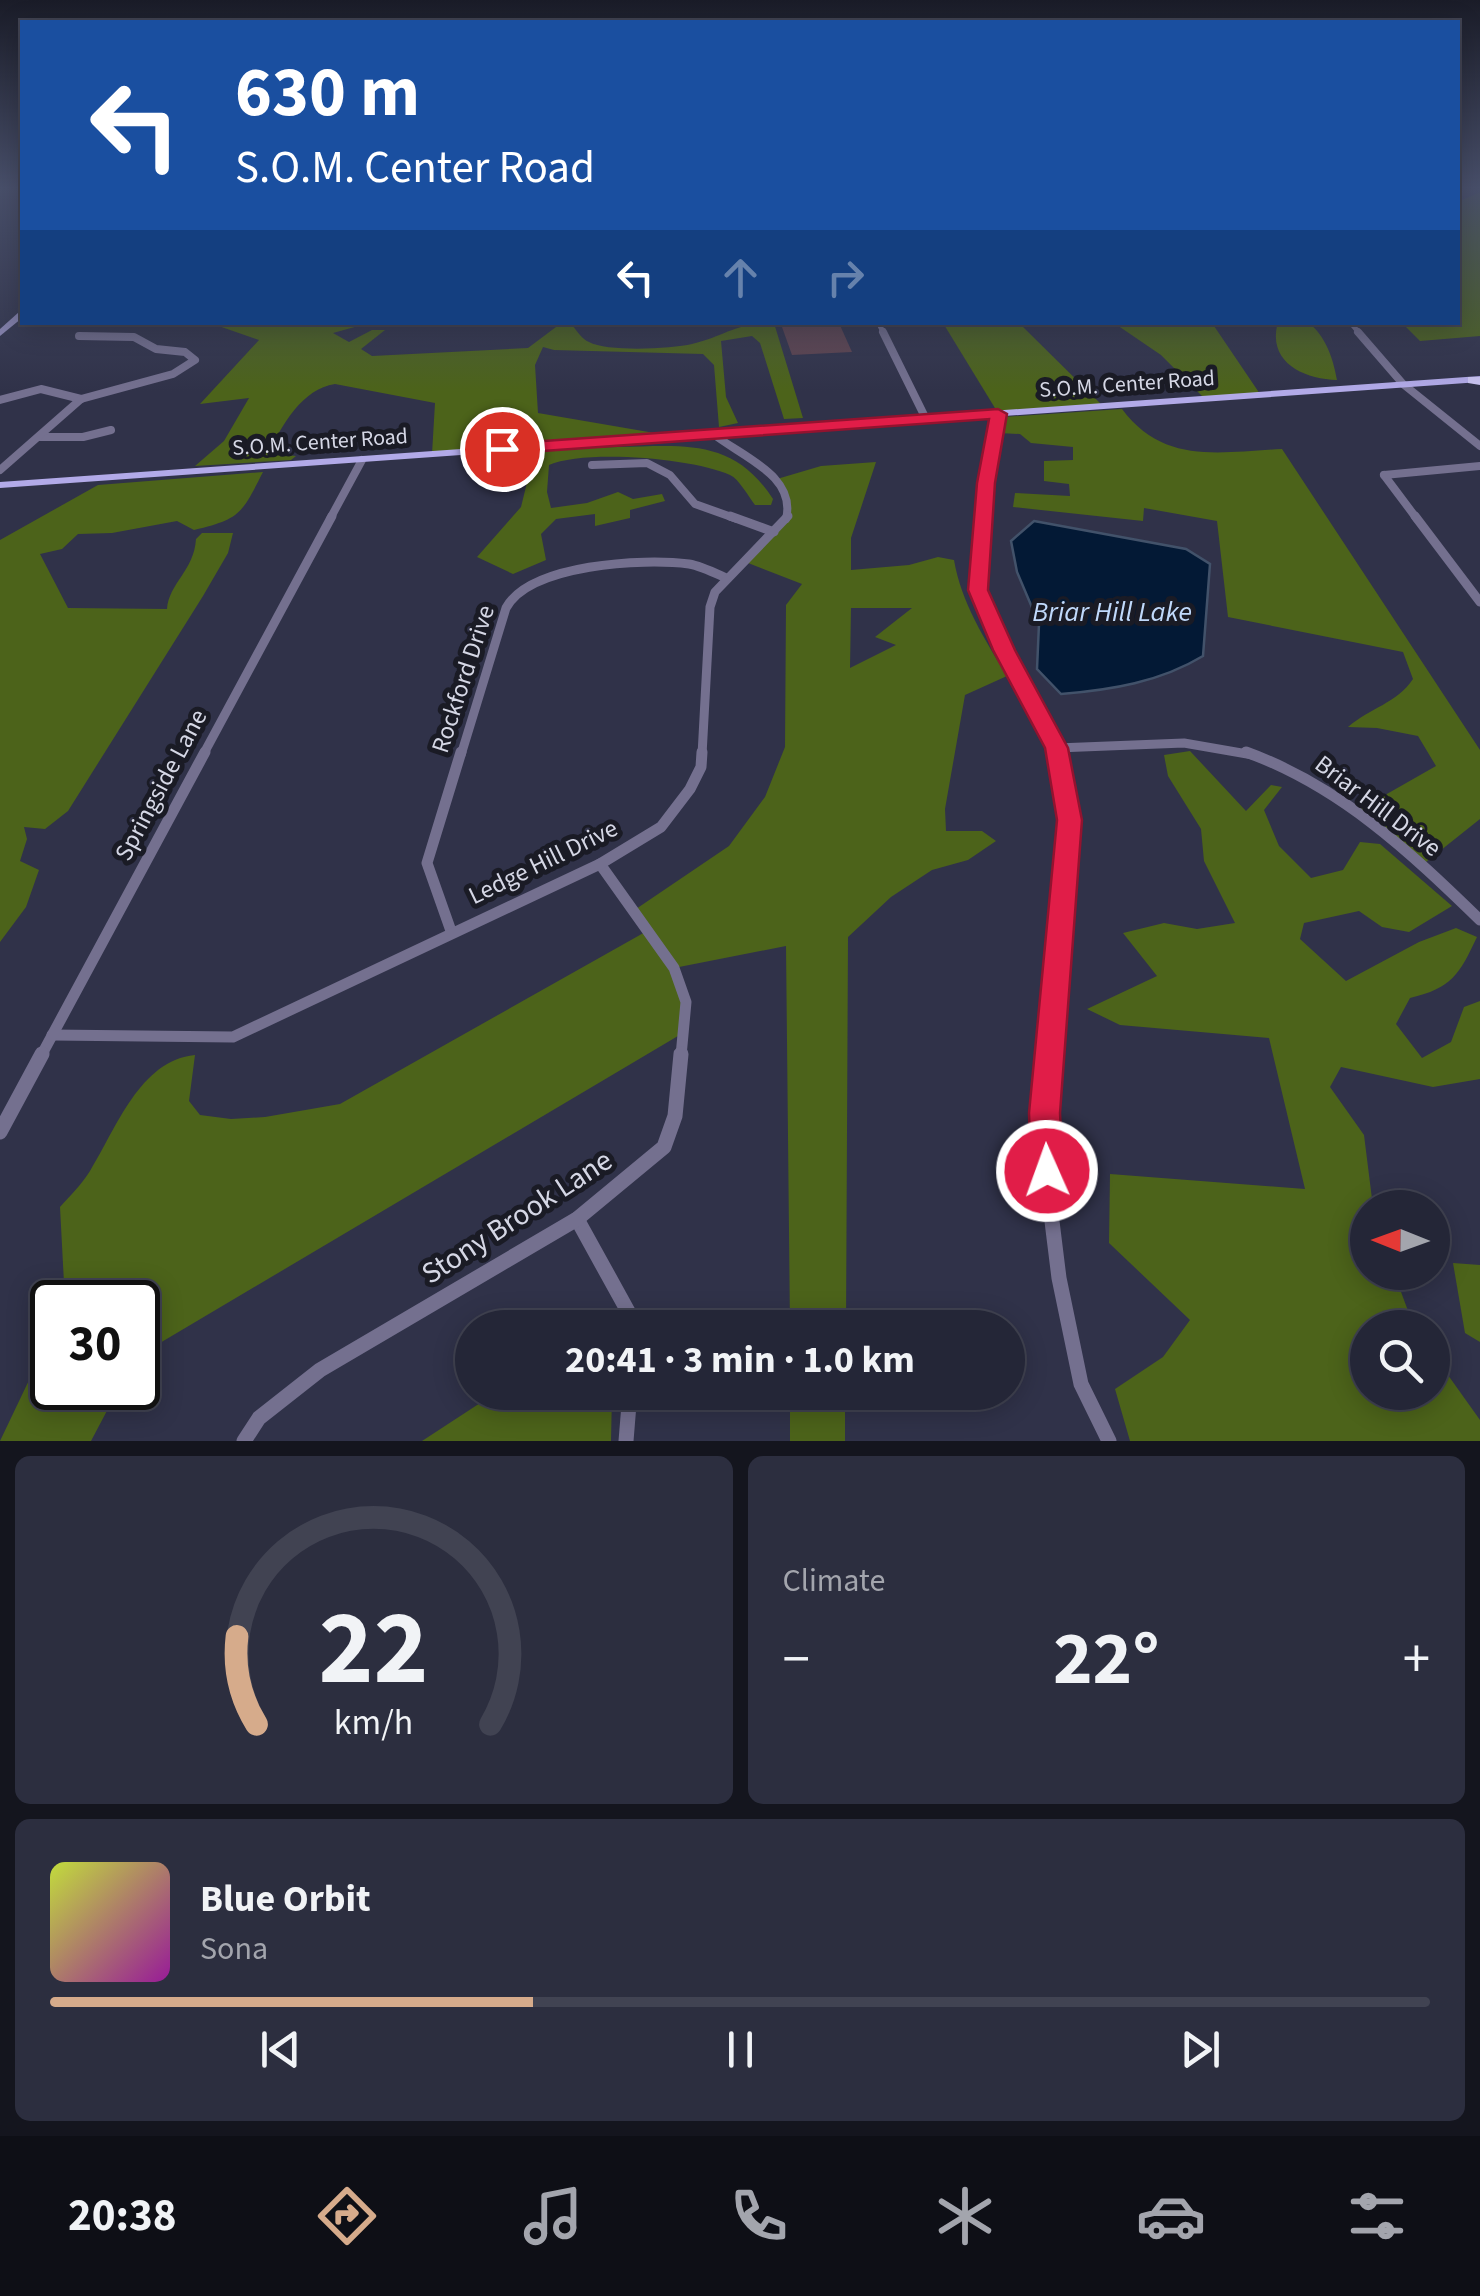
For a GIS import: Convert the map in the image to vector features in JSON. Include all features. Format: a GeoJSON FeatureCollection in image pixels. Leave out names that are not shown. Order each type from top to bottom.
{"type":"FeatureCollection","features":[{"type":"Feature","properties":{"kind":"main road"},"geometry":{"type":"LineString","coordinates":[[0,332],[20,316]]}},
{"type":"Feature","properties":{"kind":"main road","name":"S.O.M. Center Road"},"geometry":{"type":"LineString","coordinates":[[0,485],[1478,380]]}},
{"type":"Feature","properties":{"kind":"street"},"geometry":{"type":"LineString","coordinates":[[879,325],[925,417]]}},
{"type":"Feature","properties":{"kind":"street"},"geometry":{"type":"LineString","coordinates":[[1353,325],[1403,384],[1480,446]]}},
{"type":"Feature","properties":{"kind":"street"},"geometry":{"type":"LineString","coordinates":[[0,470],[81,399],[173,374],[194,360],[185,352],[156,349],[134,336],[79,336]]}},
{"type":"Feature","properties":{"kind":"street"},"geometry":{"type":"LineString","coordinates":[[0,400],[32,389],[67,391],[81,399]]}},
{"type":"Feature","properties":{"kind":"street"},"geometry":{"type":"LineString","coordinates":[[998,414],[986,483],[978,590],[1004,650],[1057,748],[1070,820],[1044,1113],[1048,1189],[1058,1278],[1081,1384],[1109,1441]]}},
{"type":"Feature","properties":{"kind":"street"},"geometry":{"type":"LineString","coordinates":[[39,437],[83,437],[111,430]]}},
{"type":"Feature","properties":{"kind":"street"},"geometry":{"type":"LineString","coordinates":[[592,465],[647,463],[670,474],[695,504],[774,532],[788,517],[790,504],[784,486],[712,433]]}},
{"type":"Feature","properties":{"kind":"street","name":"Springside Lane"},"geometry":{"type":"LineString","coordinates":[[0,1132],[362,460]]}},
{"type":"Feature","properties":{"kind":"street"},"geometry":{"type":"LineString","coordinates":[[1480,466],[1384,475],[1480,602]]}},
{"type":"Feature","properties":{"kind":"street","name":"Ledge Hill Drive"},"geometry":{"type":"LineString","coordinates":[[52,1034],[233,1037],[600,864],[661,826],[690,790],[700,767],[710,607],[726,578],[774,532]]}},
{"type":"Feature","properties":{"kind":"street","name":"Rockford Drive"},"geometry":{"type":"LineString","coordinates":[[451,931],[427,864],[506,608],[514,595],[536,579],[637,562],[692,564],[726,578]]}},
{"type":"Feature","properties":{"kind":"street","name":"Briar Hill Drive"},"geometry":{"type":"LineString","coordinates":[[1057,748],[1204,744],[1251,754],[1290,768],[1357,811],[1480,920]]}},
{"type":"Feature","properties":{"kind":"street","name":"Stony Brook Lane"},"geometry":{"type":"LineString","coordinates":[[244,1441],[258,1418],[320,1370],[577,1219],[664,1147],[675,1116],[686,1002],[674,968],[600,864]]}},
{"type":"Feature","properties":{"kind":"street"},"geometry":{"type":"LineString","coordinates":[[577,1219],[628,1310]]}},
{"type":"Feature","properties":{"kind":"street"},"geometry":{"type":"LineString","coordinates":[[626,1441],[629,1410]]}},
{"type":"Feature","properties":{"kind":"green space"},"geometry":{"type":"Polygon","coordinates":[[[1460,256],[1480,256],[1480,336],[1420,341],[1404,325],[1460,325],[1460,256]]]}},
{"type":"Feature","properties":{"kind":"green space"},"geometry":{"type":"Polygon","coordinates":[[[216,325],[362,325],[333,333],[349,342],[372,330],[385,330],[361,349],[372,356],[528,348],[556,327],[572,325],[589,342],[624,348],[692,344],[749,325],[775,325],[803,418],[784,419],[760,343],[752,336],[721,341],[726,397],[738,423],[719,427],[714,365],[703,354],[543,347],[535,365],[538,413],[672,436],[432,454],[435,403],[335,384],[303,400],[280,431],[268,453],[296,456],[291,460],[195,466],[224,441],[249,398],[200,404],[259,340],[216,325]]]}},
{"type":"Feature","properties":{"kind":"green space"},"geometry":{"type":"Polygon","coordinates":[[[944,325],[1021,325],[1103,406],[998,413],[944,325]]]}},
{"type":"Feature","properties":{"kind":"green space"},"geometry":{"type":"Polygon","coordinates":[[[1117,325],[1213,325],[1260,394],[1204,398],[1161,355],[1117,325]]]}},
{"type":"Feature","properties":{"kind":"green space"},"geometry":{"type":"Polygon","coordinates":[[[1311,325],[1328,348],[1337,380],[1301,372],[1284,359],[1278,350],[1277,326],[1311,325]]]}},
{"type":"Feature","properties":{"kind":"green space"},"geometry":{"type":"Polygon","coordinates":[[[1122,409],[1138,427],[1174,447],[1215,452],[1282,449],[1480,750],[1480,819],[1421,866],[1357,811],[1436,766],[1418,736],[1348,727],[1399,694],[1413,679],[1403,652],[1228,617],[1217,521],[1144,508],[1143,521],[1013,507],[1015,493],[1070,496],[1069,484],[1044,481],[1044,461],[1073,460],[1073,447],[1031,443],[1020,434],[999,433],[1003,417],[1122,409]]]}},
{"type":"Feature","properties":{"kind":"green space"},"geometry":{"type":"Polygon","coordinates":[[[664,446],[704,449],[723,455],[757,479],[773,499],[771,505],[755,505],[730,475],[691,464],[612,457],[565,460],[549,465],[547,492],[551,508],[587,503],[618,492],[633,499],[662,494],[665,501],[630,510],[630,518],[595,526],[595,514],[556,519],[541,534],[546,560],[513,574],[477,557],[521,507],[535,450],[664,446]]]}},
{"type":"Feature","properties":{"kind":"green space"},"geometry":{"type":"Polygon","coordinates":[[[876,462],[851,538],[851,570],[909,565],[938,557],[954,560],[968,606],[1007,676],[965,695],[945,809],[946,831],[982,831],[996,841],[968,860],[932,870],[891,897],[848,937],[846,1310],[790,1310],[786,946],[674,968],[686,1002],[683,1033],[160,1343],[160,1280],[64,1280],[60,1207],[87,1176],[132,1099],[159,1069],[195,1055],[189,1101],[200,1115],[231,1119],[265,1117],[340,1104],[647,931],[633,911],[729,846],[765,797],[785,747],[786,605],[802,584],[743,561],[788,517],[777,479],[821,466],[876,462]],[[851,608],[850,668],[896,645],[875,637],[912,608],[851,608]]]}},
{"type":"Feature","properties":{"kind":"green space"},"geometry":{"type":"Polygon","coordinates":[[[263,472],[244,505],[222,522],[194,530],[177,521],[112,533],[78,534],[62,549],[40,554],[68,608],[167,609],[191,560],[196,539],[202,533],[233,533],[228,553],[203,596],[68,811],[45,829],[24,827],[27,839],[20,861],[39,870],[26,907],[0,942],[0,540],[98,485],[263,472]]]}},
{"type":"Feature","properties":{"kind":"green space"},"geometry":{"type":"Polygon","coordinates":[[[1190,751],[1246,811],[1271,785],[1282,787],[1264,810],[1279,846],[1311,878],[1343,870],[1360,842],[1380,844],[1452,906],[1409,932],[1382,927],[1359,911],[1304,923],[1300,939],[1346,981],[1419,942],[1456,928],[1477,937],[1452,978],[1436,990],[1410,998],[1396,1024],[1422,1058],[1451,1042],[1464,1007],[1480,1001],[1480,1079],[1433,1087],[1341,1067],[1330,1087],[1364,1135],[1371,1190],[1350,1190],[1350,1290],[1400,1290],[1408,1310],[1350,1310],[1350,1410],[1450,1410],[1450,1378],[1480,1420],[1480,1441],[1130,1441],[1115,1389],[1163,1357],[1190,1320],[1109,1243],[1110,1174],[1305,1189],[1269,1038],[1120,1025],[1087,1009],[1157,976],[1123,933],[1164,923],[1197,929],[1235,923],[1204,861],[1201,829],[1168,776],[1164,755],[1190,751]]]}},
{"type":"Feature","properties":{"kind":"green space"},"geometry":{"type":"Polygon","coordinates":[[[1453,1263],[1480,1265],[1480,1342],[1465,1333],[1453,1263]]]}},
{"type":"Feature","properties":{"kind":"green space"},"geometry":{"type":"Polygon","coordinates":[[[30,1378],[30,1410],[107,1410],[91,1441],[0,1441],[30,1378]]]}},
{"type":"Feature","properties":{"kind":"green space"},"geometry":{"type":"Polygon","coordinates":[[[469,1410],[612,1410],[611,1441],[422,1441],[469,1410]]]}},
{"type":"Feature","properties":{"kind":"green space"},"geometry":{"type":"Polygon","coordinates":[[[790,1410],[845,1410],[845,1441],[790,1441],[790,1410]]]}},
{"type":"Feature","properties":{"kind":"water","name":"Briar Hill Lake"},"geometry":{"type":"Polygon","coordinates":[[[1034,521],[1186,549],[1210,564],[1203,656],[1135,683],[1061,694],[1037,669],[1039,624],[1017,572],[1011,541],[1034,521]]]}},
{"type":"Feature","properties":{"kind":"building"},"geometry":{"type":"Polygon","coordinates":[[[840,325],[852,352],[792,355],[782,327],[840,325]]]}},
{"type":"Feature","properties":{"kind":"route"},"geometry":{"type":"LineString","coordinates":[[502,449],[998,414],[986,483],[978,590],[1004,650],[1057,748],[1070,820],[1044,1113],[1047,1171]]}}]}
